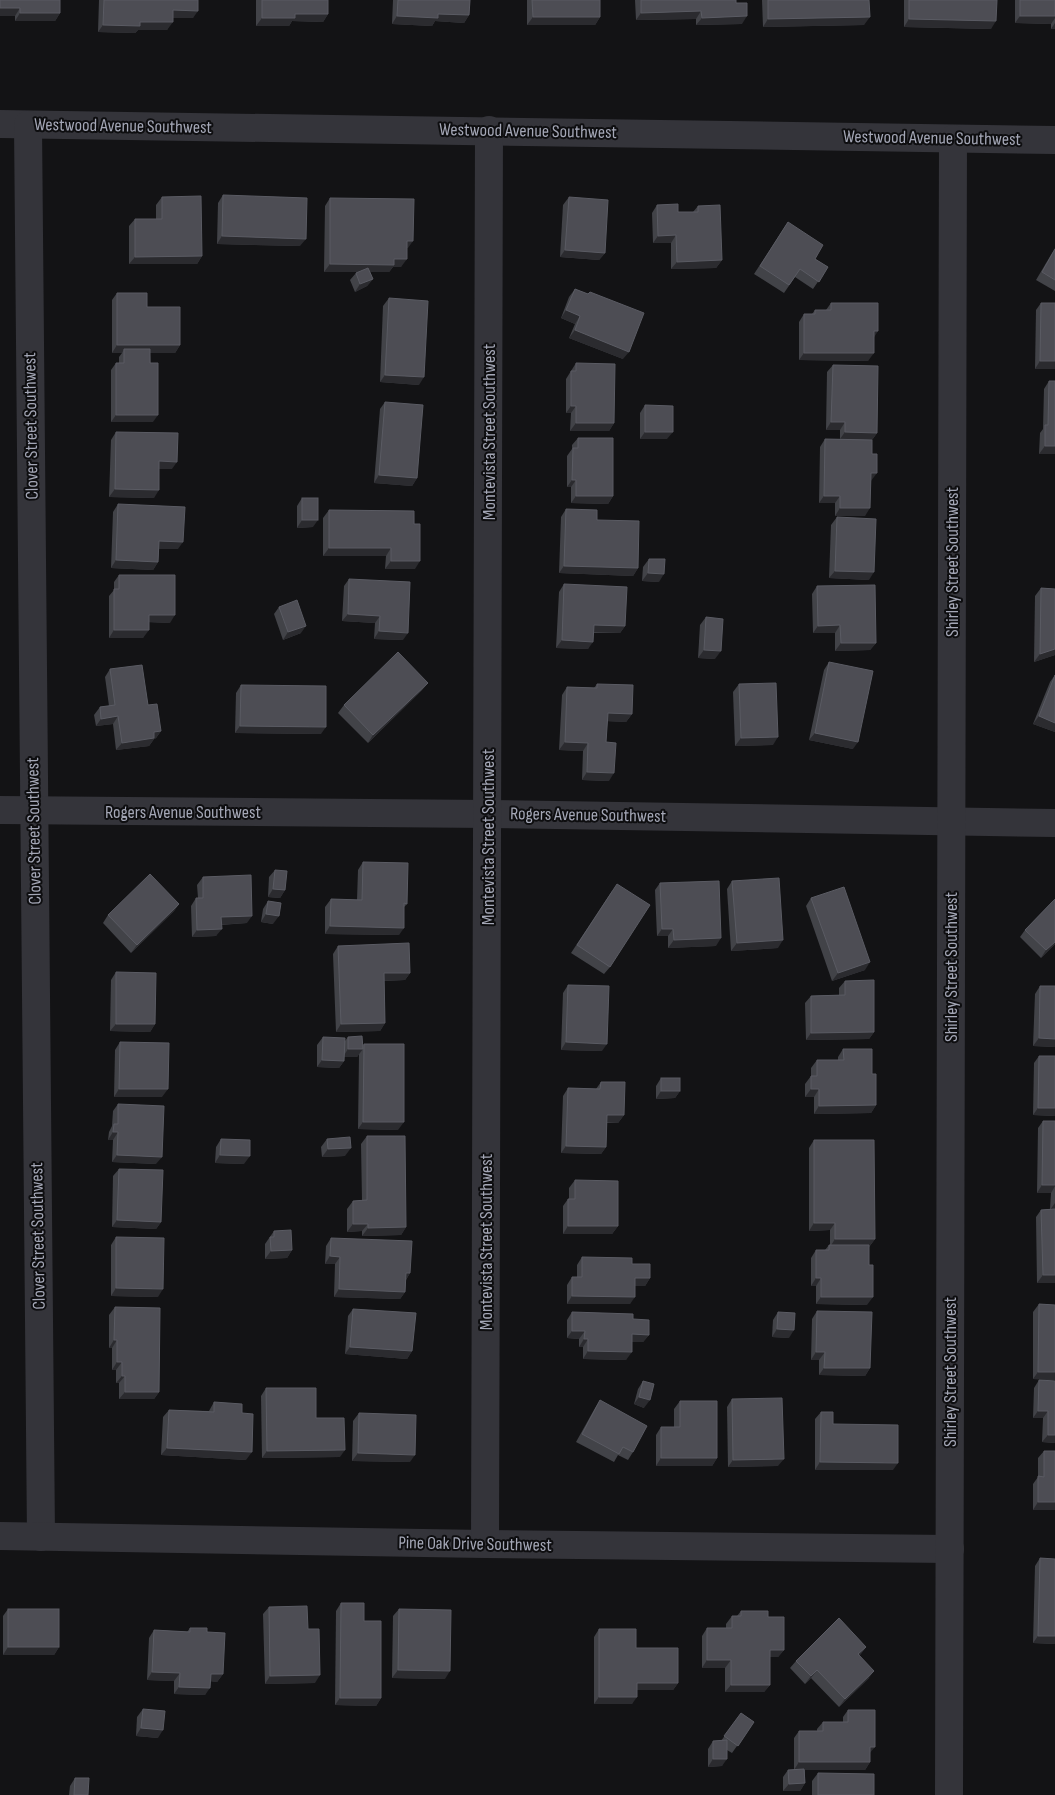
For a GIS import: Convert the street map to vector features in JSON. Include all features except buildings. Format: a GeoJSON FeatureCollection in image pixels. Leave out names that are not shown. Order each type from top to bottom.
{"type":"FeatureCollection","features":[{"type":"Feature","properties":{"kind":"street","name":"Westwood Avenue Southwest"},"geometry":{"type":"LineString","coordinates":[[0,124],[1055,140]]}},
{"type":"Feature","properties":{"kind":"street","name":"Clover Street Southwest"},"geometry":{"type":"LineString","coordinates":[[28,125],[41,1537]]}},
{"type":"Feature","properties":{"kind":"street","name":"Montevista Street Southwest"},"geometry":{"type":"LineString","coordinates":[[485,1544],[489,814],[489,130]]}},
{"type":"Feature","properties":{"kind":"street","name":"Shirley Street Southwest"},"geometry":{"type":"LineString","coordinates":[[949,1795],[953,139]]}},
{"type":"Feature","properties":{"kind":"street","name":"Rogers Avenue Southwest"},"geometry":{"type":"LineString","coordinates":[[0,810],[489,814],[1055,823]]}},
{"type":"Feature","properties":{"kind":"street","name":"Pine Oak Drive Southwest"},"geometry":{"type":"LineString","coordinates":[[0,1536],[485,1544],[950,1548]]}}]}
